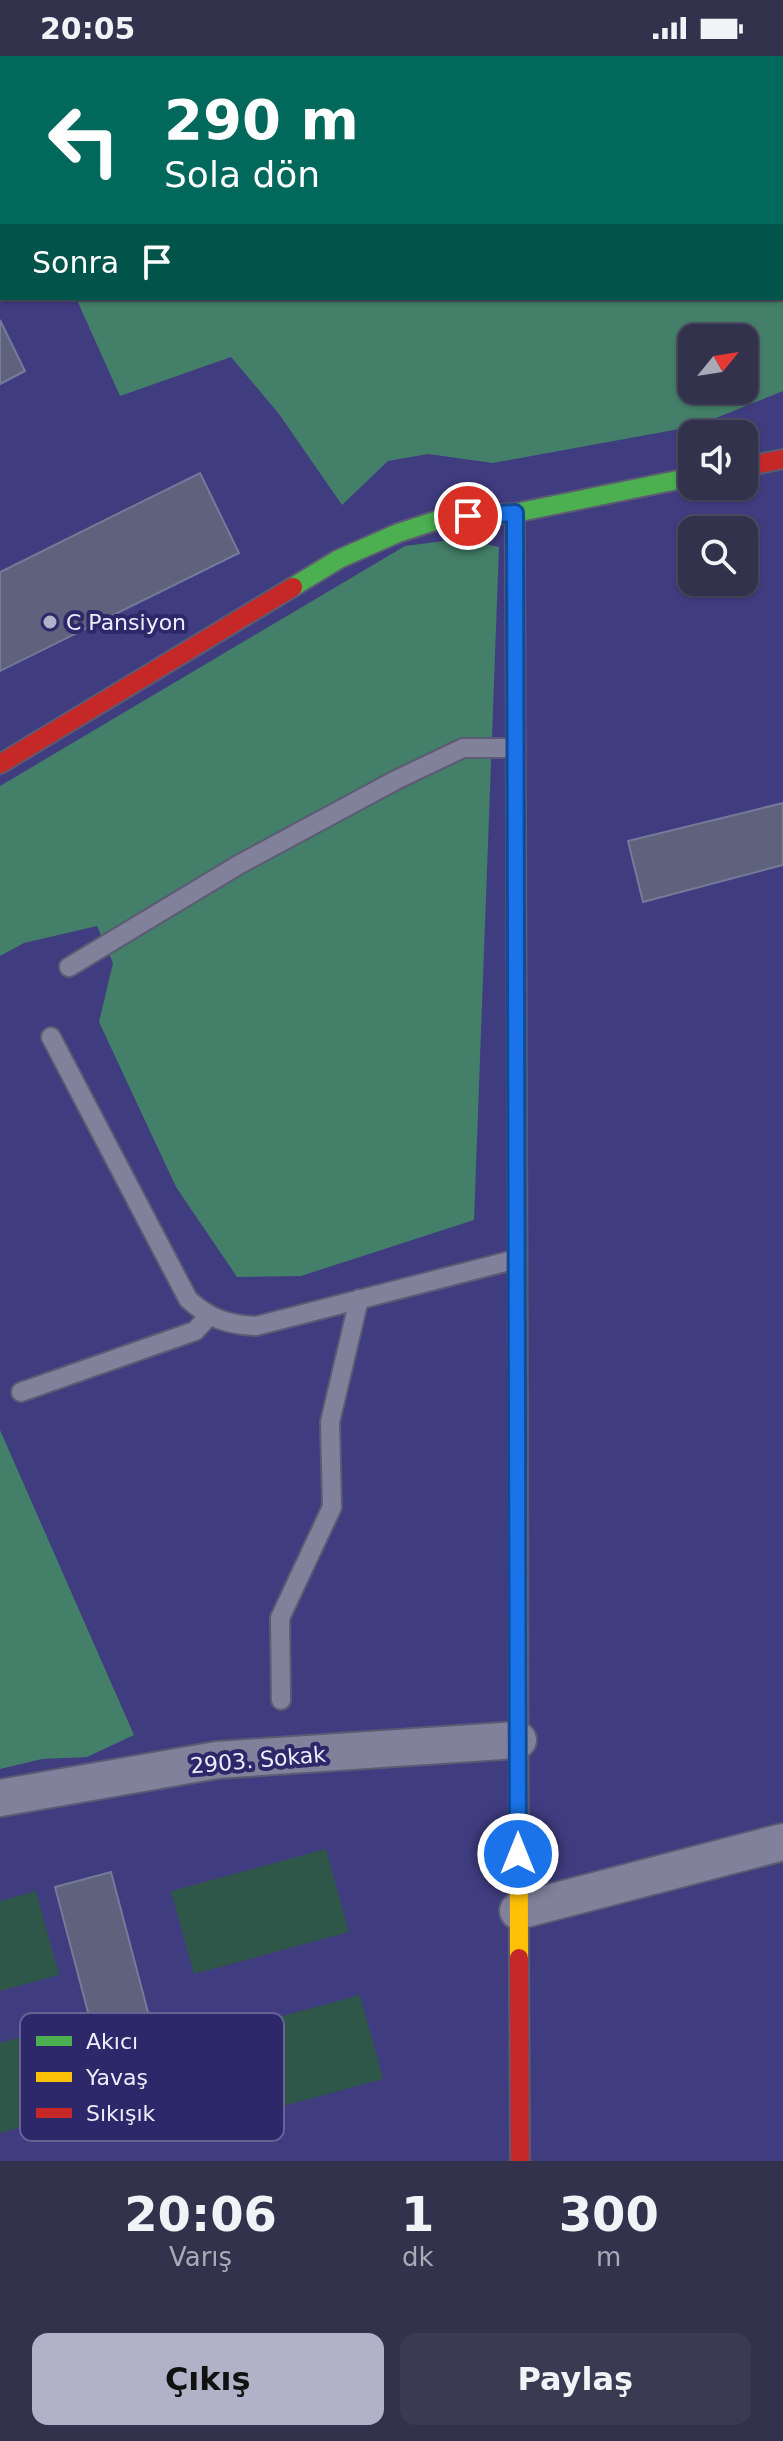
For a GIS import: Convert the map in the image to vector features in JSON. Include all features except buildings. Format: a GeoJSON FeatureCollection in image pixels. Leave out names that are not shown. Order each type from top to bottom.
{"type":"FeatureCollection","features":[{"type":"Feature","properties":{"kind":"street"},"geometry":{"type":"LineString","coordinates":[[758,464],[783,459]]}},
{"type":"Feature","properties":{"kind":"street"},"geometry":{"type":"LineString","coordinates":[[0,764],[339,559],[398,533],[444,518],[515,513],[678,480]]}},
{"type":"Feature","properties":{"kind":"street"},"geometry":{"type":"LineString","coordinates":[[515,513],[520,2161]]}},
{"type":"Feature","properties":{"kind":"street","name":"2903. Sokak"},"geometry":{"type":"LineString","coordinates":[[0,1798],[217,1760],[518,1740]]}},
{"type":"Feature","properties":{"kind":"street"},"geometry":{"type":"LineString","coordinates":[[518,1911],[783,1842]]}},
{"type":"Feature","properties":{"kind":"lane"},"geometry":{"type":"LineString","coordinates":[[69,967],[240,864],[396,780],[463,748],[516,748]]}},
{"type":"Feature","properties":{"kind":"lane"},"geometry":{"type":"LineString","coordinates":[[51,1037],[188,1299],[209,1316],[238,1326],[256,1326],[517,1259]]}},
{"type":"Feature","properties":{"kind":"lane"},"geometry":{"type":"LineString","coordinates":[[281,1700],[280,1618],[332,1507],[330,1422],[359,1299]]}},
{"type":"Feature","properties":{"kind":"lane"},"geometry":{"type":"LineString","coordinates":[[21,1392],[195,1331],[209,1316]]}},
{"type":"Feature","properties":{"kind":"shaded area"},"geometry":{"type":"Polygon","coordinates":[[[0,300],[783,300],[783,2161],[0,2161],[0,300]]]}},
{"type":"Feature","properties":{"kind":"green space"},"geometry":{"type":"Polygon","coordinates":[[[77,300],[783,300],[783,391],[758,401],[758,324],[678,324],[678,404],[751,404],[711,420],[678,420],[678,429],[493,463],[428,454],[388,461],[342,505],[279,414],[231,357],[120,396],[77,300]]]}},
{"type":"Feature","properties":{"kind":"green space"},"geometry":{"type":"Polygon","coordinates":[[[460,539],[499,547],[474,1220],[301,1276],[237,1277],[176,1187],[99,1022],[113,963],[97,926],[24,943],[0,956],[0,786],[405,546],[460,539]]]}},
{"type":"Feature","properties":{"kind":"green space"},"geometry":{"type":"Polygon","coordinates":[[[0,1430],[134,1735],[87,1757],[42,1759],[0,1769],[0,1430]]]}},
{"type":"Feature","properties":{"kind":"green space"},"geometry":{"type":"Polygon","coordinates":[[[326,1849],[349,1932],[194,1974],[171,1891],[326,1849]]]}},
{"type":"Feature","properties":{"kind":"green space"},"geometry":{"type":"Polygon","coordinates":[[[36,1891],[59,1975],[0,1991],[0,1901],[36,1891]]]}},
{"type":"Feature","properties":{"kind":"green space"},"geometry":{"type":"Polygon","coordinates":[[[360,1995],[383,2079],[284,2106],[284,2016],[360,1995]]]}},
{"type":"Feature","properties":{"kind":"green space"},"geometry":{"type":"Polygon","coordinates":[[[20,2038],[20,2128],[0,2133],[0,2043],[20,2038]]]}},
{"type":"Feature","properties":{"kind":"traffic: fast"},"geometry":{"type":"LineString","coordinates":[[293,587],[339,559],[398,533],[444,518],[515,513],[678,480]]}},
{"type":"Feature","properties":{"kind":"traffic: fast"},"geometry":{"type":"LineString","coordinates":[[515,513],[518,1418]]}},
{"type":"Feature","properties":{"kind":"traffic: slow"},"geometry":{"type":"LineString","coordinates":[[518,1418],[519,1958]]}},
{"type":"Feature","properties":{"kind":"traffic: jam"},"geometry":{"type":"LineString","coordinates":[[758,464],[783,459]]}},
{"type":"Feature","properties":{"kind":"traffic: jam"},"geometry":{"type":"LineString","coordinates":[[0,764],[293,587]]}},
{"type":"Feature","properties":{"kind":"traffic: jam"},"geometry":{"type":"LineString","coordinates":[[519,1958],[520,2161]]}},
{"type":"Feature","properties":{"kind":"place","name":"C Pansiyon"},"geometry":{"type":"Point","coordinates":[50,622]}},
{"type":"Feature","properties":{"kind":"route"},"geometry":{"type":"LineString","coordinates":[[468,516],[515,513],[518,1854]]}}]}
